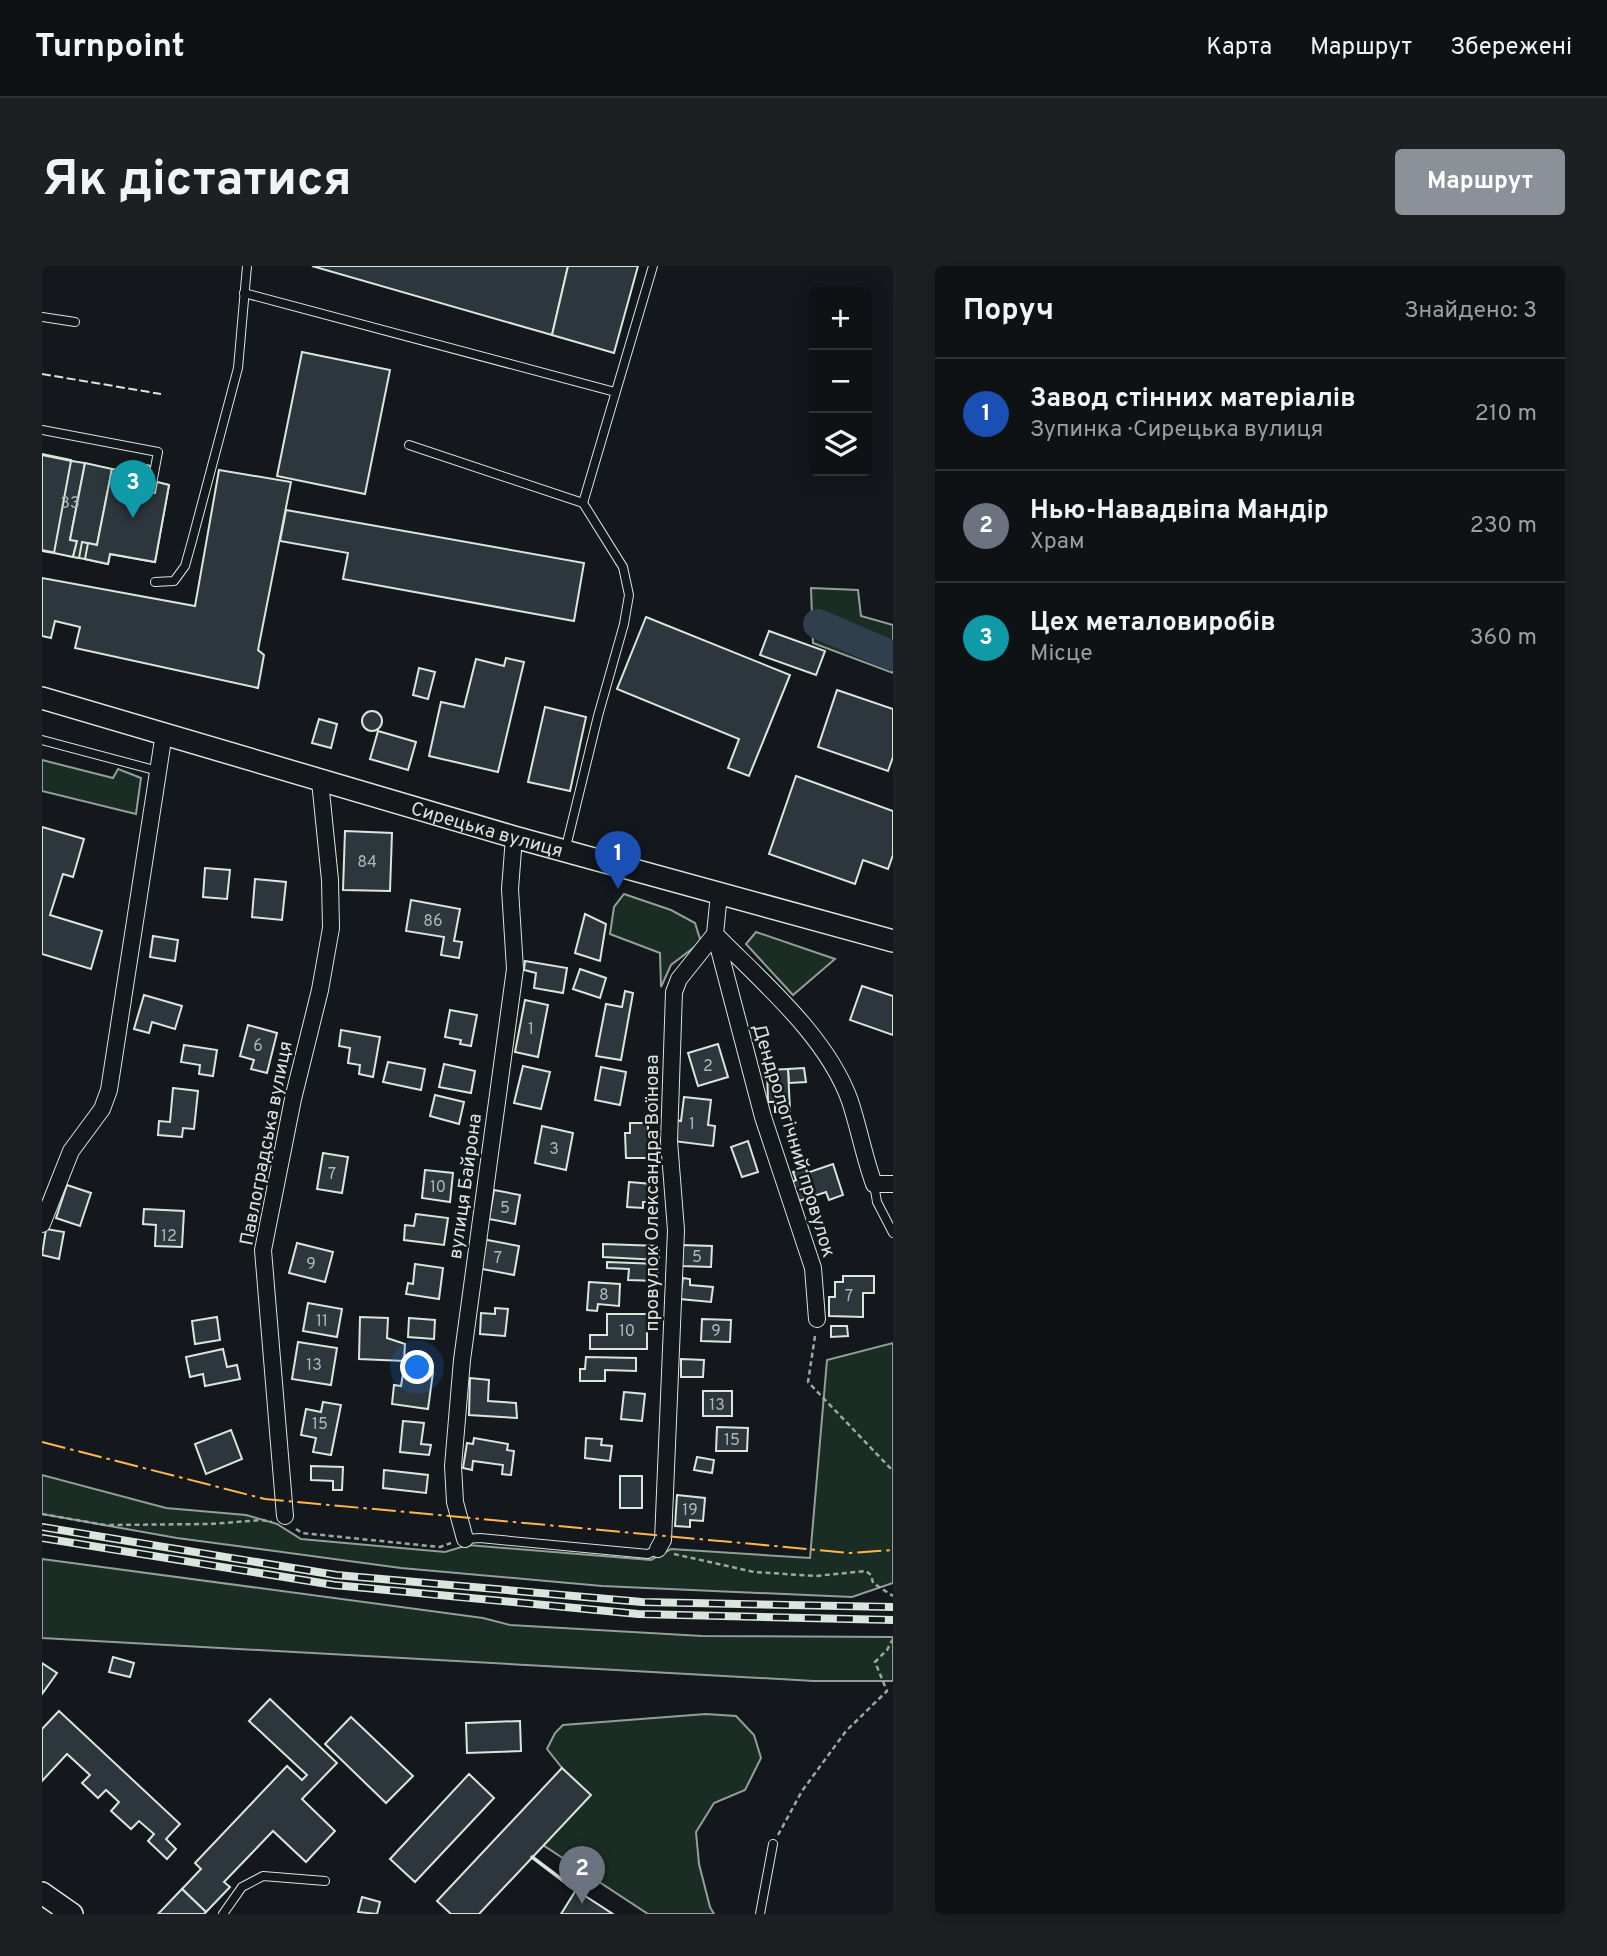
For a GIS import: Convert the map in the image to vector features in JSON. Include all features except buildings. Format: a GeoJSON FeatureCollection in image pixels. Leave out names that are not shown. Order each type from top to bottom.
{"type":"FeatureCollection","features":[{"type":"Feature","properties":{"kind":"main road","name":"Сирецька вулиця"},"geometry":{"type":"LineString","coordinates":[[42,698],[514,837],[893,942]]}},
{"type":"Feature","properties":{"kind":"main road"},"geometry":{"type":"LineString","coordinates":[[42,1893],[66,1912]]}},
{"type":"Feature","properties":{"kind":"street"},"geometry":{"type":"LineString","coordinates":[[42,1224],[71,1151],[107,1101],[164,733]]}},
{"type":"Feature","properties":{"kind":"street","name":"Павлоградська вулиця"},"geometry":{"type":"LineString","coordinates":[[288,1521],[263,1250],[331,928],[330,880],[320,781]]}},
{"type":"Feature","properties":{"kind":"street","name":"вулиця Байрона"},"geometry":{"type":"LineString","coordinates":[[465,1539],[455,1502],[453,1466],[462,1360],[515,969],[510,889],[514,837]]}},
{"type":"Feature","properties":{"kind":"street"},"geometry":{"type":"LineString","coordinates":[[719,894],[715,933],[809,1031],[832,1064],[849,1100],[864,1158],[874,1184],[893,1184]]}},
{"type":"Feature","properties":{"kind":"street","name":"Дендрологічний провулок"},"geometry":{"type":"LineString","coordinates":[[715,933],[763,1117],[813,1268],[817,1319]]}},
{"type":"Feature","properties":{"kind":"street","name":"провулок Олександра Воїнова"},"geometry":{"type":"LineString","coordinates":[[657,1549],[663,1540],[676,1230],[669,1141],[674,992],[679,979],[715,933]]}},
{"type":"Feature","properties":{"kind":"lane"},"geometry":{"type":"LineString","coordinates":[[155,582],[174,581],[185,566],[238,368],[247,266]]}},
{"type":"Feature","properties":{"kind":"lane"},"geometry":{"type":"LineString","coordinates":[[583,503],[653,266]]}},
{"type":"Feature","properties":{"kind":"lane"},"geometry":{"type":"LineString","coordinates":[[244,293],[615,392]]}},
{"type":"Feature","properties":{"kind":"lane"},"geometry":{"type":"LineString","coordinates":[[42,317],[75,322]]}},
{"type":"Feature","properties":{"kind":"lane"},"geometry":{"type":"LineString","coordinates":[[42,430],[158,452],[151,489]]}},
{"type":"Feature","properties":{"kind":"lane"},"geometry":{"type":"LineString","coordinates":[[409,445],[583,503],[623,568],[629,595],[624,624],[565,851]]}},
{"type":"Feature","properties":{"kind":"lane"},"geometry":{"type":"LineString","coordinates":[[42,740],[158,771]]}},
{"type":"Feature","properties":{"kind":"lane"},"geometry":{"type":"LineString","coordinates":[[874,1184],[877,1202],[893,1233]]}},
{"type":"Feature","properties":{"kind":"lane"},"geometry":{"type":"LineString","coordinates":[[465,1539],[480,1538],[648,1554],[657,1549]]}},
{"type":"Feature","properties":{"kind":"lane"},"geometry":{"type":"LineString","coordinates":[[760,1914],[774,1844]]}},
{"type":"Feature","properties":{"kind":"lane"},"geometry":{"type":"LineString","coordinates":[[223,1914],[242,1887],[262,1876],[325,1881]]}},
{"type":"Feature","properties":{"kind":"path"},"geometry":{"type":"LineString","coordinates":[[817,1319],[808,1382],[893,1471]]}},
{"type":"Feature","properties":{"kind":"path"},"geometry":{"type":"LineString","coordinates":[[42,1514],[105,1525],[288,1521],[302,1533],[440,1547],[465,1539]]}},
{"type":"Feature","properties":{"kind":"path"},"geometry":{"type":"LineString","coordinates":[[657,1549],[754,1572],[816,1576],[866,1571],[871,1575],[873,1583],[893,1596]]}},
{"type":"Feature","properties":{"kind":"path"},"geometry":{"type":"LineString","coordinates":[[774,1844],[802,1791],[846,1731],[887,1690],[875,1662],[893,1639]]}},
{"type":"Feature","properties":{"kind":"green space"},"geometry":{"type":"Polygon","coordinates":[[[811,588],[858,590],[861,616],[893,625],[893,673],[813,643],[811,588]]]}},
{"type":"Feature","properties":{"kind":"green space"},"geometry":{"type":"Polygon","coordinates":[[[42,760],[113,778],[118,769],[141,778],[136,814],[42,791],[42,760]]]}},
{"type":"Feature","properties":{"kind":"green space"},"geometry":{"type":"Polygon","coordinates":[[[624,894],[671,910],[695,923],[701,942],[671,965],[661,987],[660,953],[610,934],[614,907],[624,894]]]}},
{"type":"Feature","properties":{"kind":"green space"},"geometry":{"type":"Polygon","coordinates":[[[756,932],[835,959],[793,995],[746,944],[756,932]]]}},
{"type":"Feature","properties":{"kind":"green space"},"geometry":{"type":"Polygon","coordinates":[[[893,1343],[893,1583],[852,1597],[602,1586],[401,1568],[177,1538],[42,1514],[42,1475],[166,1508],[246,1515],[277,1524],[301,1539],[445,1552],[468,1545],[651,1560],[671,1549],[810,1558],[827,1360],[893,1343]]]}},
{"type":"Feature","properties":{"kind":"green space"},"geometry":{"type":"Polygon","coordinates":[[[42,1559],[483,1618],[510,1625],[702,1636],[893,1637],[893,1681],[814,1681],[42,1638],[42,1559]]]}},
{"type":"Feature","properties":{"kind":"green space"},"geometry":{"type":"Polygon","coordinates":[[[706,1714],[736,1716],[754,1735],[761,1758],[745,1790],[714,1803],[696,1832],[699,1864],[714,1914],[648,1914],[543,1845],[562,1768],[547,1749],[555,1733],[563,1725],[706,1714]]]}},
{"type":"Feature","properties":{"kind":"waterway"},"geometry":{"type":"LineString","coordinates":[[818,624],[893,656]]}},
{"type":"Feature","properties":{"kind":"railway"},"geometry":{"type":"LineString","coordinates":[[42,1527],[336,1575],[642,1602],[893,1607]]}},
{"type":"Feature","properties":{"kind":"railway"},"geometry":{"type":"LineString","coordinates":[[42,1538],[334,1585],[638,1614],[893,1620]]}},
{"type":"Feature","properties":{"kind":"fence"},"geometry":{"type":"LineString","coordinates":[[42,374],[161,394]]}},
{"type":"Feature","properties":{"kind":"wall"},"geometry":{"type":"LineString","coordinates":[[532,1857],[577,1891]]}},
{"type":"Feature","properties":{"kind":"power"},"geometry":{"type":"LineString","coordinates":[[42,1442],[265,1499],[850,1553],[893,1550]]}},
{"type":"Feature","properties":{"kind":"place","name":"Цех металовиробів"},"geometry":{"type":"Point","coordinates":[133,518]}},
{"type":"Feature","properties":{"kind":"place","name":"Завод стінних матеріалів"},"geometry":{"type":"Point","coordinates":[618,889]}},
{"type":"Feature","properties":{"kind":"place","name":"Нью-Навадвіпа Мандір"},"geometry":{"type":"Point","coordinates":[582,1904]}}]}
